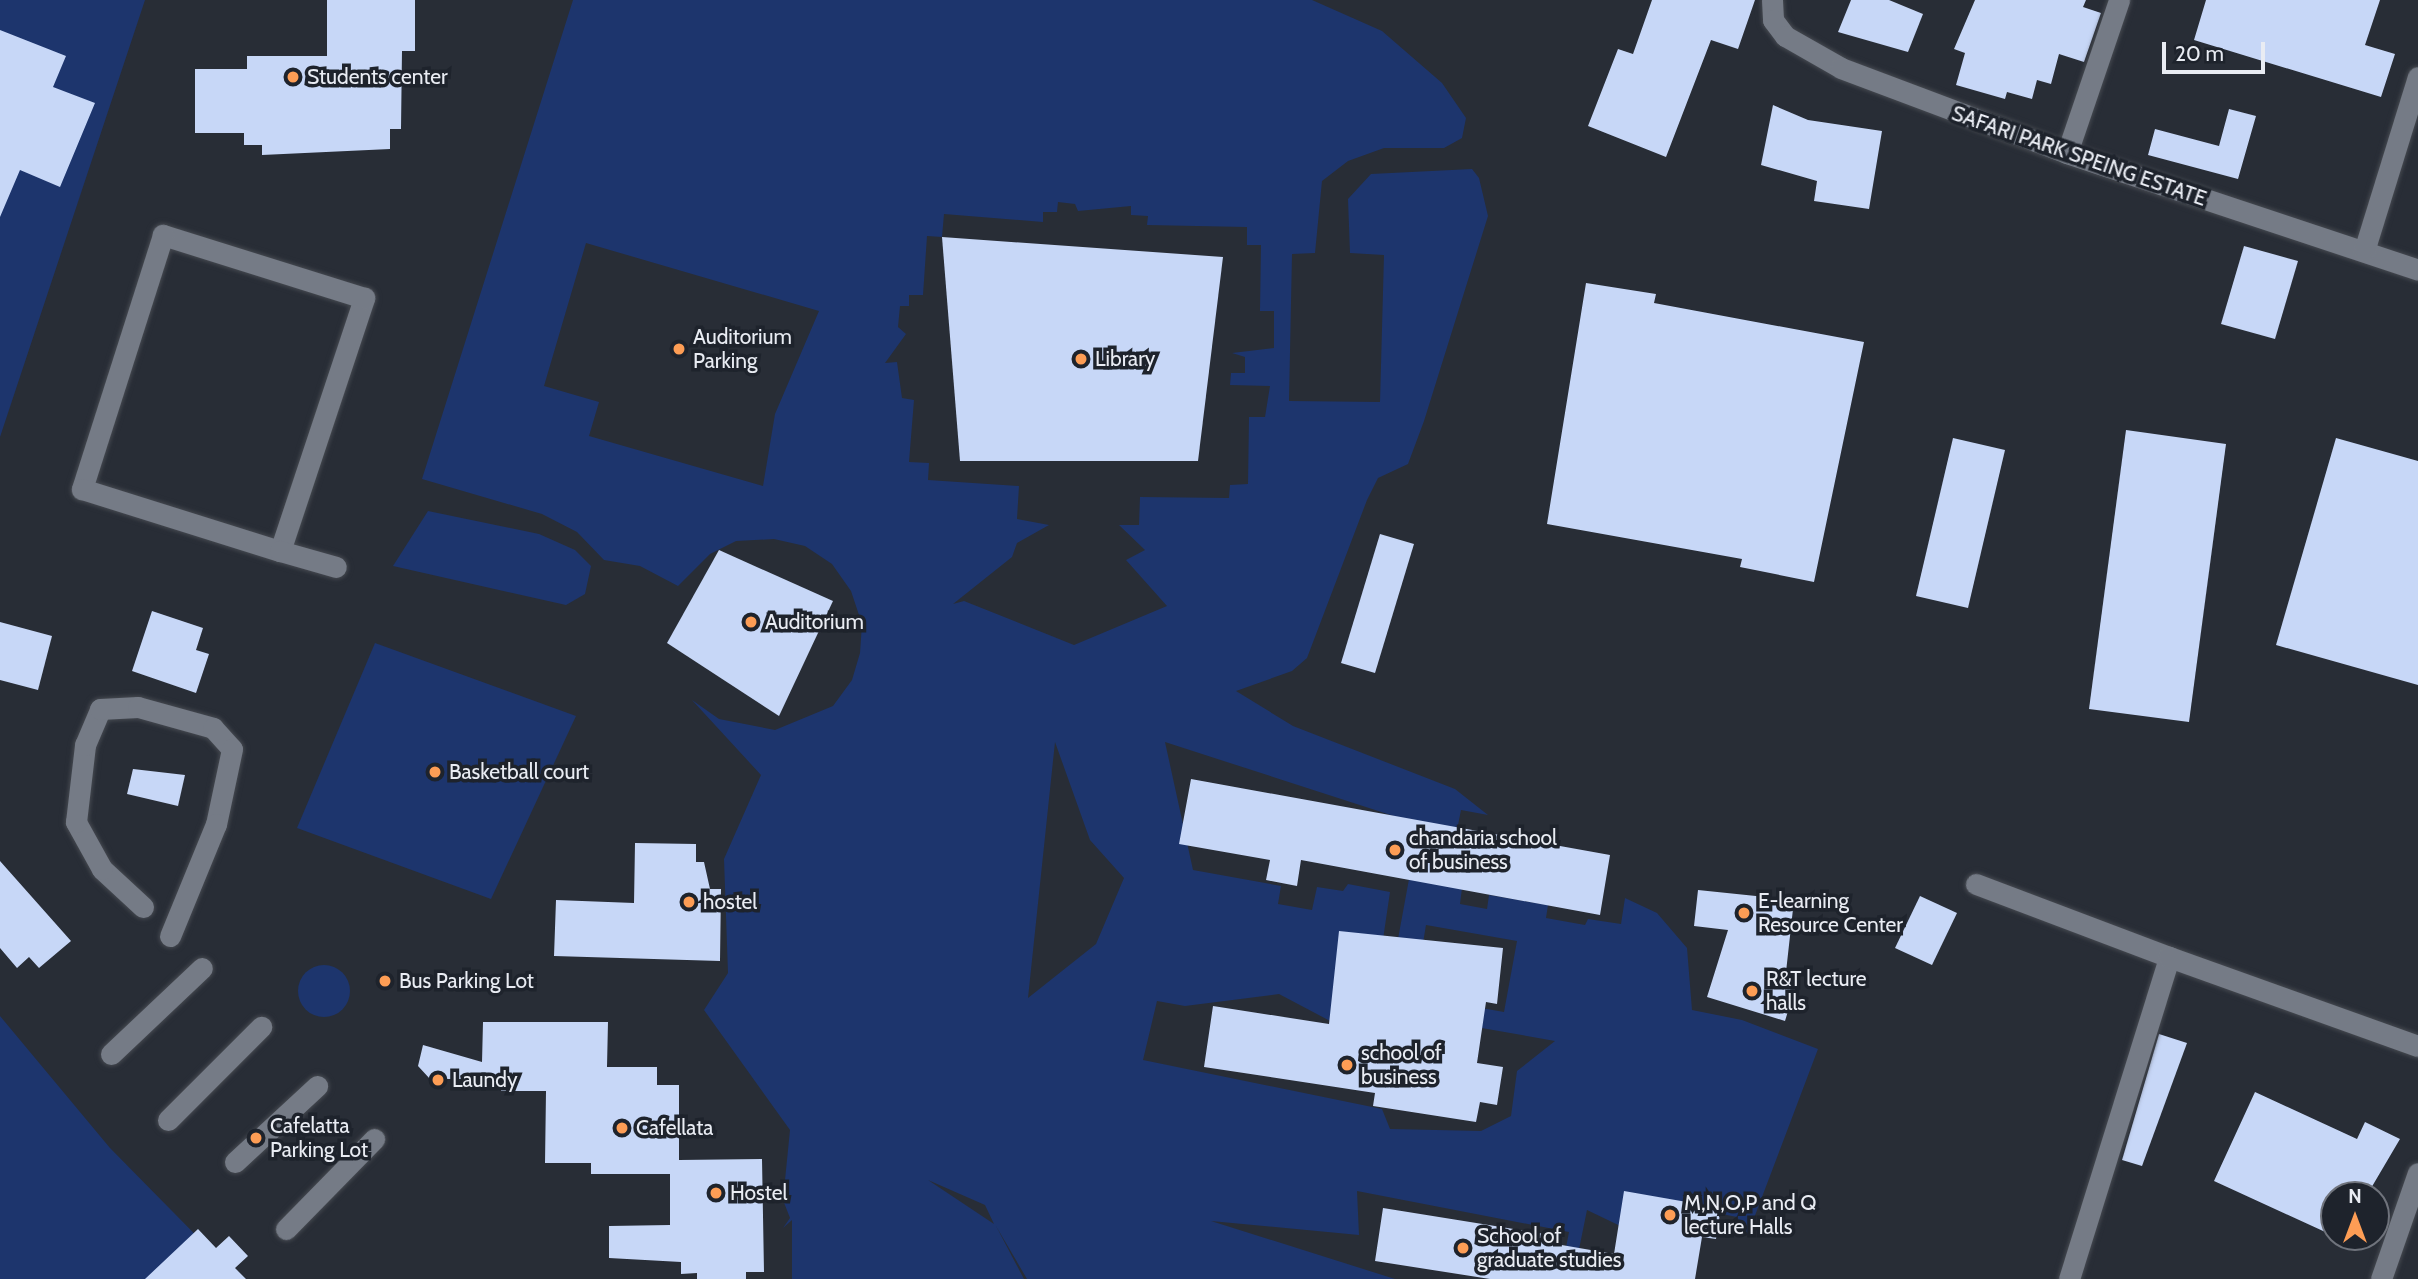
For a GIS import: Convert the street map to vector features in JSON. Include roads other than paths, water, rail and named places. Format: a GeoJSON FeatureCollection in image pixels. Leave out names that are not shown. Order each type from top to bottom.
{"type":"FeatureCollection","features":[{"type":"Feature","properties":{"kind":"street","name":"SAFARI PARK SPEING ESTATE"},"geometry":{"type":"LineString","coordinates":[[1772,0],[1773,20],[1807,54],[2067,153],[2418,270]]}},
{"type":"Feature","properties":{"kind":"street"},"geometry":{"type":"LineString","coordinates":[[2067,153],[2119,0]]}},
{"type":"Feature","properties":{"kind":"street"},"geometry":{"type":"LineString","coordinates":[[2364,251],[2418,77]]}},
{"type":"Feature","properties":{"kind":"street"},"geometry":{"type":"LineString","coordinates":[[280,551],[364,298],[163,235],[82,489],[280,551],[336,567]]}},
{"type":"Feature","properties":{"kind":"street"},"geometry":{"type":"LineString","coordinates":[[143,907],[102,869],[76,822],[85,745],[100,709],[138,707],[213,728],[232,749],[216,824],[170,936]]}},
{"type":"Feature","properties":{"kind":"street"},"geometry":{"type":"LineString","coordinates":[[1976,884],[2169,957],[2418,1046]]}},
{"type":"Feature","properties":{"kind":"street"},"geometry":{"type":"LineString","coordinates":[[2069,1279],[2169,957]]}},
{"type":"Feature","properties":{"kind":"street"},"geometry":{"type":"LineString","coordinates":[[111,1054],[202,968]]}},
{"type":"Feature","properties":{"kind":"street"},"geometry":{"type":"LineString","coordinates":[[168,1120],[261,1027]]}},
{"type":"Feature","properties":{"kind":"street"},"geometry":{"type":"LineString","coordinates":[[235,1162],[317,1086]]}},
{"type":"Feature","properties":{"kind":"street"},"geometry":{"type":"LineString","coordinates":[[286,1229],[374,1139]]}},
{"type":"Feature","properties":{"kind":"street"},"geometry":{"type":"LineString","coordinates":[[2381,1279],[2418,1173]]}},
{"type":"Feature","properties":{"kind":"place","name":"Students center"},"geometry":{"type":"Point","coordinates":[293,77]}},
{"type":"Feature","properties":{"kind":"place","name":"Auditorium Parking"},"geometry":{"type":"Point","coordinates":[679,349]}},
{"type":"Feature","properties":{"kind":"place","name":"Library"},"geometry":{"type":"Point","coordinates":[1081,359]}},
{"type":"Feature","properties":{"kind":"place","name":"Auditorium"},"geometry":{"type":"Point","coordinates":[751,622]}},
{"type":"Feature","properties":{"kind":"place","name":"Basketball court"},"geometry":{"type":"Point","coordinates":[435,772]}},
{"type":"Feature","properties":{"kind":"place","name":"chandaria school of business"},"geometry":{"type":"Point","coordinates":[1395,850]}},
{"type":"Feature","properties":{"kind":"place","name":"hostel"},"geometry":{"type":"Point","coordinates":[689,902]}},
{"type":"Feature","properties":{"kind":"place","name":"E-learning Resource Center"},"geometry":{"type":"Point","coordinates":[1744,913]}},
{"type":"Feature","properties":{"kind":"place","name":"Bus Parking Lot"},"geometry":{"type":"Point","coordinates":[385,981]}},
{"type":"Feature","properties":{"kind":"place","name":"R&T lecture halls"},"geometry":{"type":"Point","coordinates":[1752,991]}},
{"type":"Feature","properties":{"kind":"place","name":"school of business"},"geometry":{"type":"Point","coordinates":[1347,1065]}},
{"type":"Feature","properties":{"kind":"place","name":"Laundy"},"geometry":{"type":"Point","coordinates":[438,1080]}},
{"type":"Feature","properties":{"kind":"place","name":"Cafellata"},"geometry":{"type":"Point","coordinates":[622,1128]}},
{"type":"Feature","properties":{"kind":"place","name":"Cafelatta Parking Lot"},"geometry":{"type":"Point","coordinates":[256,1138]}},
{"type":"Feature","properties":{"kind":"place","name":"Hostel"},"geometry":{"type":"Point","coordinates":[716,1193]}},
{"type":"Feature","properties":{"kind":"place","name":"M,N,O,P and Q lecture Halls"},"geometry":{"type":"Point","coordinates":[1670,1215]}},
{"type":"Feature","properties":{"kind":"place","name":"School of graduate studies"},"geometry":{"type":"Point","coordinates":[1463,1248]}}]}
